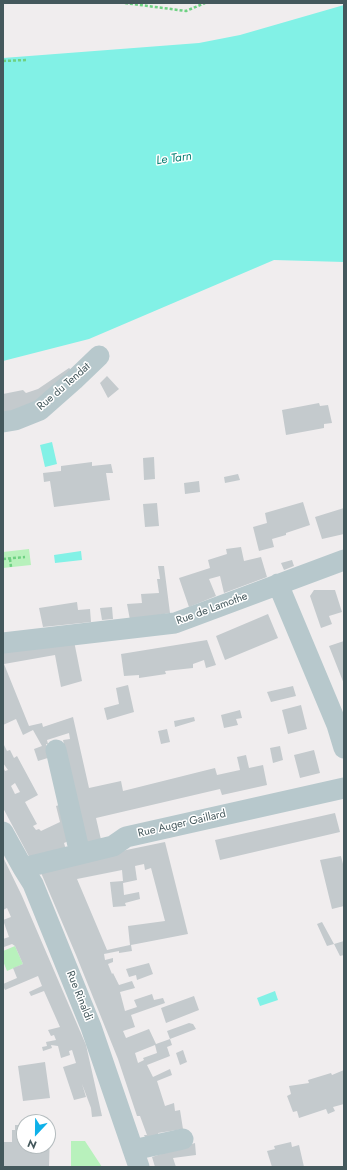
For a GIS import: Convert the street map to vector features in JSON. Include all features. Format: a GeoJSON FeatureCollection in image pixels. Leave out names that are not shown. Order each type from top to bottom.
{"type":"FeatureCollection","features":[{"type":"Feature","properties":{"kind":"street","name":"Rue du Tendat"},"geometry":{"type":"LineString","coordinates":[[3,422],[14,420],[40,410],[99,356]]}},
{"type":"Feature","properties":{"kind":"street","name":"Rue de Lamothe"},"geometry":{"type":"LineString","coordinates":[[3,643],[176,623],[344,560]]}},
{"type":"Feature","properties":{"kind":"street"},"geometry":{"type":"LineString","coordinates":[[278,584],[337,725],[344,748]]}},
{"type":"Feature","properties":{"kind":"street"},"geometry":{"type":"LineString","coordinates":[[56,750],[80,854]]}},
{"type":"Feature","properties":{"kind":"street","name":"Rue Auger Gaillard"},"geometry":{"type":"LineString","coordinates":[[23,868],[113,846],[126,837],[344,788]]}},
{"type":"Feature","properties":{"kind":"street","name":"Rue Rinaldi"},"geometry":{"type":"LineString","coordinates":[[3,832],[33,884],[91,1026],[136,1158]]}},
{"type":"Feature","properties":{"kind":"street"},"geometry":{"type":"LineString","coordinates":[[136,1158],[183,1139]]}},
{"type":"Feature","properties":{"kind":"path"},"geometry":{"type":"LineString","coordinates":[[125,3],[186,11],[205,3]]}},
{"type":"Feature","properties":{"kind":"path"},"geometry":{"type":"LineString","coordinates":[[3,61],[26,60]]}},
{"type":"Feature","properties":{"kind":"path"},"geometry":{"type":"LineString","coordinates":[[3,559],[25,557]]}},
{"type":"Feature","properties":{"kind":"path"},"geometry":{"type":"LineString","coordinates":[[10,559],[11,567]]}},
{"type":"Feature","properties":{"kind":"green space"},"geometry":{"type":"Polygon","coordinates":[[[29,549],[31,565],[3,568],[3,552],[29,549]]]}},
{"type":"Feature","properties":{"kind":"green space"},"geometry":{"type":"Polygon","coordinates":[[[15,946],[23,964],[7,971],[3,961],[3,951],[15,946]]]}},
{"type":"Feature","properties":{"kind":"green space"},"geometry":{"type":"Polygon","coordinates":[[[71,1141],[85,1141],[102,1167],[71,1167],[71,1141]]]}},
{"type":"Feature","properties":{"kind":"water","name":"Le Tarn"},"geometry":{"type":"Polygon","coordinates":[[[344,5],[344,262],[274,260],[89,339],[3,361],[3,58],[199,43],[240,35],[344,5]]]}},
{"type":"Feature","properties":{"kind":"water"},"geometry":{"type":"Polygon","coordinates":[[[52,442],[57,464],[45,467],[40,445],[52,442]]]}},
{"type":"Feature","properties":{"kind":"water"},"geometry":{"type":"Polygon","coordinates":[[[81,551],[82,560],[55,563],[54,555],[81,551]]]}},
{"type":"Feature","properties":{"kind":"water"},"geometry":{"type":"Polygon","coordinates":[[[275,991],[278,1000],[260,1006],[257,998],[275,991]]]}},
{"type":"Feature","properties":{"kind":"building"},"geometry":{"type":"Polygon","coordinates":[[[69,368],[76,374],[23,412],[3,417],[3,394],[23,390],[26,393],[38,389],[69,368]]]}},
{"type":"Feature","properties":{"kind":"building"},"geometry":{"type":"Polygon","coordinates":[[[107,376],[119,389],[108,398],[100,383],[107,376]]]}},
{"type":"Feature","properties":{"kind":"building"},"geometry":{"type":"Polygon","coordinates":[[[319,403],[320,406],[328,405],[332,423],[324,424],[324,428],[286,435],[282,410],[319,403]]]}},
{"type":"Feature","properties":{"kind":"building"},"geometry":{"type":"Polygon","coordinates":[[[154,457],[155,479],[144,480],[143,458],[154,457]]]}},
{"type":"Feature","properties":{"kind":"building"},"geometry":{"type":"Polygon","coordinates":[[[92,462],[92,466],[111,464],[113,473],[106,473],[110,500],[54,507],[50,481],[44,482],[43,473],[61,471],[61,466],[92,462]]]}},
{"type":"Feature","properties":{"kind":"building"},"geometry":{"type":"Polygon","coordinates":[[[238,474],[240,480],[225,483],[224,477],[238,474]]]}},
{"type":"Feature","properties":{"kind":"building"},"geometry":{"type":"Polygon","coordinates":[[[199,481],[200,492],[185,494],[184,483],[199,481]]]}},
{"type":"Feature","properties":{"kind":"building"},"geometry":{"type":"Polygon","coordinates":[[[303,502],[310,525],[272,539],[274,547],[259,551],[253,527],[267,523],[265,513],[303,502]]]}},
{"type":"Feature","properties":{"kind":"building"},"geometry":{"type":"Polygon","coordinates":[[[157,503],[159,526],[145,527],[143,504],[157,503]]]}},
{"type":"Feature","properties":{"kind":"building"},"geometry":{"type":"Polygon","coordinates":[[[344,508],[344,534],[322,539],[315,517],[344,508]]]}},
{"type":"Feature","properties":{"kind":"building"},"geometry":{"type":"Polygon","coordinates":[[[241,547],[244,561],[261,557],[267,577],[224,593],[220,576],[209,579],[216,596],[189,607],[179,578],[210,568],[208,560],[227,554],[226,549],[241,547]]]}},
{"type":"Feature","properties":{"kind":"building"},"geometry":{"type":"Polygon","coordinates":[[[292,560],[294,566],[284,570],[281,563],[292,560]]]}},
{"type":"Feature","properties":{"kind":"building"},"geometry":{"type":"Polygon","coordinates":[[[158,566],[164,566],[170,613],[130,620],[127,604],[142,603],[141,594],[159,593],[157,579],[160,579],[158,566]]]}},
{"type":"Feature","properties":{"kind":"building"},"geometry":{"type":"Polygon","coordinates":[[[314,590],[335,590],[342,612],[329,616],[332,624],[321,628],[310,596],[314,590]]]}},
{"type":"Feature","properties":{"kind":"building"},"geometry":{"type":"Polygon","coordinates":[[[77,602],[78,610],[90,609],[91,622],[43,627],[39,608],[77,602]]]}},
{"type":"Feature","properties":{"kind":"building"},"geometry":{"type":"Polygon","coordinates":[[[112,607],[113,619],[102,620],[100,608],[112,607]]]}},
{"type":"Feature","properties":{"kind":"building"},"geometry":{"type":"Polygon","coordinates":[[[268,614],[278,638],[225,660],[216,636],[268,614]]]}},
{"type":"Feature","properties":{"kind":"building"},"geometry":{"type":"Polygon","coordinates":[[[207,640],[216,665],[206,668],[204,660],[193,664],[193,668],[165,671],[166,674],[139,678],[139,675],[124,676],[121,654],[207,640]]]}},
{"type":"Feature","properties":{"kind":"building"},"geometry":{"type":"Polygon","coordinates":[[[74,641],[82,681],[61,687],[55,655],[4,664],[29,726],[42,723],[43,727],[73,717],[89,788],[121,781],[123,791],[215,768],[217,775],[240,770],[237,757],[246,755],[249,768],[263,765],[267,785],[222,795],[220,789],[96,818],[102,844],[88,847],[63,740],[70,739],[69,733],[47,740],[48,744],[46,744],[51,757],[38,761],[34,749],[42,746],[33,730],[23,735],[16,719],[3,725],[3,653],[74,641]]]}},
{"type":"Feature","properties":{"kind":"building"},"geometry":{"type":"Polygon","coordinates":[[[344,641],[344,684],[329,646],[344,641]]]}},
{"type":"Feature","properties":{"kind":"building"},"geometry":{"type":"Polygon","coordinates":[[[128,685],[134,712],[107,720],[104,708],[119,704],[116,688],[128,685]]]}},
{"type":"Feature","properties":{"kind":"building"},"geometry":{"type":"Polygon","coordinates":[[[293,686],[296,696],[271,702],[267,692],[293,686]]]}},
{"type":"Feature","properties":{"kind":"building"},"geometry":{"type":"Polygon","coordinates":[[[301,705],[307,729],[288,734],[282,710],[301,705]]]}},
{"type":"Feature","properties":{"kind":"building"},"geometry":{"type":"Polygon","coordinates":[[[240,710],[242,718],[236,719],[238,725],[224,728],[221,715],[240,710]]]}},
{"type":"Feature","properties":{"kind":"building"},"geometry":{"type":"Polygon","coordinates":[[[194,717],[195,721],[175,727],[174,721],[194,717]]]}},
{"type":"Feature","properties":{"kind":"building"},"geometry":{"type":"Polygon","coordinates":[[[167,729],[170,742],[161,744],[158,731],[167,729]]]}},
{"type":"Feature","properties":{"kind":"building"},"geometry":{"type":"Polygon","coordinates":[[[3,743],[7,751],[10,750],[14,758],[17,756],[38,795],[25,802],[37,824],[33,826],[36,830],[39,829],[41,831],[60,822],[56,806],[62,804],[71,840],[64,843],[67,853],[32,862],[3,808],[3,767],[5,771],[8,770],[3,763],[3,743]],[[15,783],[11,786],[15,794],[20,792],[15,783]]]}},
{"type":"Feature","properties":{"kind":"building"},"geometry":{"type":"Polygon","coordinates":[[[280,746],[283,760],[273,763],[270,748],[280,746]]]}},
{"type":"Feature","properties":{"kind":"building"},"geometry":{"type":"Polygon","coordinates":[[[314,750],[320,773],[300,778],[294,755],[314,750]]]}},
{"type":"Feature","properties":{"kind":"building"},"geometry":{"type":"Polygon","coordinates":[[[335,813],[340,832],[220,860],[215,840],[335,813]]]}},
{"type":"Feature","properties":{"kind":"building"},"geometry":{"type":"Polygon","coordinates":[[[165,842],[188,934],[131,945],[132,951],[119,953],[119,951],[104,954],[105,960],[113,958],[113,962],[108,964],[119,985],[132,981],[135,988],[120,992],[125,1011],[137,1007],[134,1000],[152,994],[154,1000],[163,998],[165,1003],[131,1015],[135,1027],[123,1031],[126,1038],[149,1029],[156,1044],[170,1039],[172,1045],[167,1047],[170,1056],[147,1065],[153,1077],[170,1069],[172,1075],[157,1081],[165,1106],[174,1103],[175,1111],[180,1110],[183,1129],[158,1133],[159,1139],[147,1141],[144,1135],[147,1135],[140,1116],[137,1116],[118,1059],[39,868],[165,842]],[[144,864],[135,866],[137,880],[123,883],[124,895],[139,892],[140,899],[125,903],[126,906],[113,907],[110,882],[123,881],[122,870],[77,879],[107,950],[130,945],[128,926],[165,921],[151,868],[145,870],[144,864]],[[155,1045],[135,1053],[138,1063],[144,1060],[143,1058],[157,1053],[155,1045]]]}},
{"type":"Feature","properties":{"kind":"building"},"geometry":{"type":"Polygon","coordinates":[[[341,856],[344,868],[344,906],[332,909],[320,860],[341,856]]]}},
{"type":"Feature","properties":{"kind":"building"},"geometry":{"type":"Polygon","coordinates":[[[3,857],[22,896],[86,1045],[102,1116],[92,1117],[91,1108],[82,1084],[86,1097],[74,1100],[63,1067],[76,1063],[72,1050],[69,1051],[70,1055],[61,1058],[58,1046],[51,1045],[52,1048],[43,1051],[42,1047],[47,1046],[46,1042],[56,1040],[54,1035],[51,1036],[48,1030],[60,1027],[44,991],[31,996],[29,992],[42,986],[38,976],[5,990],[3,986],[3,984],[17,978],[13,968],[23,964],[15,946],[12,944],[4,947],[3,945],[3,939],[9,937],[3,920],[11,917],[7,908],[3,910],[3,857]]]}},
{"type":"Feature","properties":{"kind":"building"},"geometry":{"type":"Polygon","coordinates":[[[322,922],[334,944],[327,946],[317,924],[322,922]]]}},
{"type":"Feature","properties":{"kind":"building"},"geometry":{"type":"Polygon","coordinates":[[[344,941],[344,955],[340,956],[334,944],[344,941]]]}},
{"type":"Feature","properties":{"kind":"building"},"geometry":{"type":"Polygon","coordinates":[[[149,963],[153,974],[137,980],[136,975],[129,977],[126,969],[149,963]]]}},
{"type":"Feature","properties":{"kind":"building"},"geometry":{"type":"Polygon","coordinates":[[[194,996],[199,1010],[166,1023],[161,1008],[194,996]]]}},
{"type":"Feature","properties":{"kind":"building"},"geometry":{"type":"Polygon","coordinates":[[[189,1023],[193,1024],[196,1029],[170,1039],[167,1031],[189,1023]]]}},
{"type":"Feature","properties":{"kind":"building"},"geometry":{"type":"Polygon","coordinates":[[[183,1050],[187,1062],[180,1065],[176,1053],[183,1050]]]}},
{"type":"Feature","properties":{"kind":"building"},"geometry":{"type":"Polygon","coordinates":[[[45,1062],[50,1098],[23,1101],[18,1066],[45,1062]]]}},
{"type":"Feature","properties":{"kind":"building"},"geometry":{"type":"Polygon","coordinates":[[[344,1070],[344,1104],[333,1107],[335,1111],[328,1114],[326,1109],[299,1118],[297,1111],[293,1112],[287,1096],[291,1094],[289,1086],[309,1083],[308,1080],[331,1073],[332,1075],[344,1070]]]}},
{"type":"Feature","properties":{"kind":"building"},"geometry":{"type":"Polygon","coordinates":[[[16,1125],[16,1154],[49,1154],[49,1167],[3,1167],[3,1142],[12,1142],[12,1130],[15,1130],[16,1125]]]}},
{"type":"Feature","properties":{"kind":"building"},"geometry":{"type":"Polygon","coordinates":[[[291,1142],[292,1147],[299,1145],[304,1167],[272,1167],[267,1151],[275,1149],[274,1146],[291,1142]]]}},
{"type":"Feature","properties":{"kind":"building"},"geometry":{"type":"Polygon","coordinates":[[[195,1143],[196,1155],[173,1158],[176,1167],[155,1167],[152,1157],[195,1143]]]}}]}
